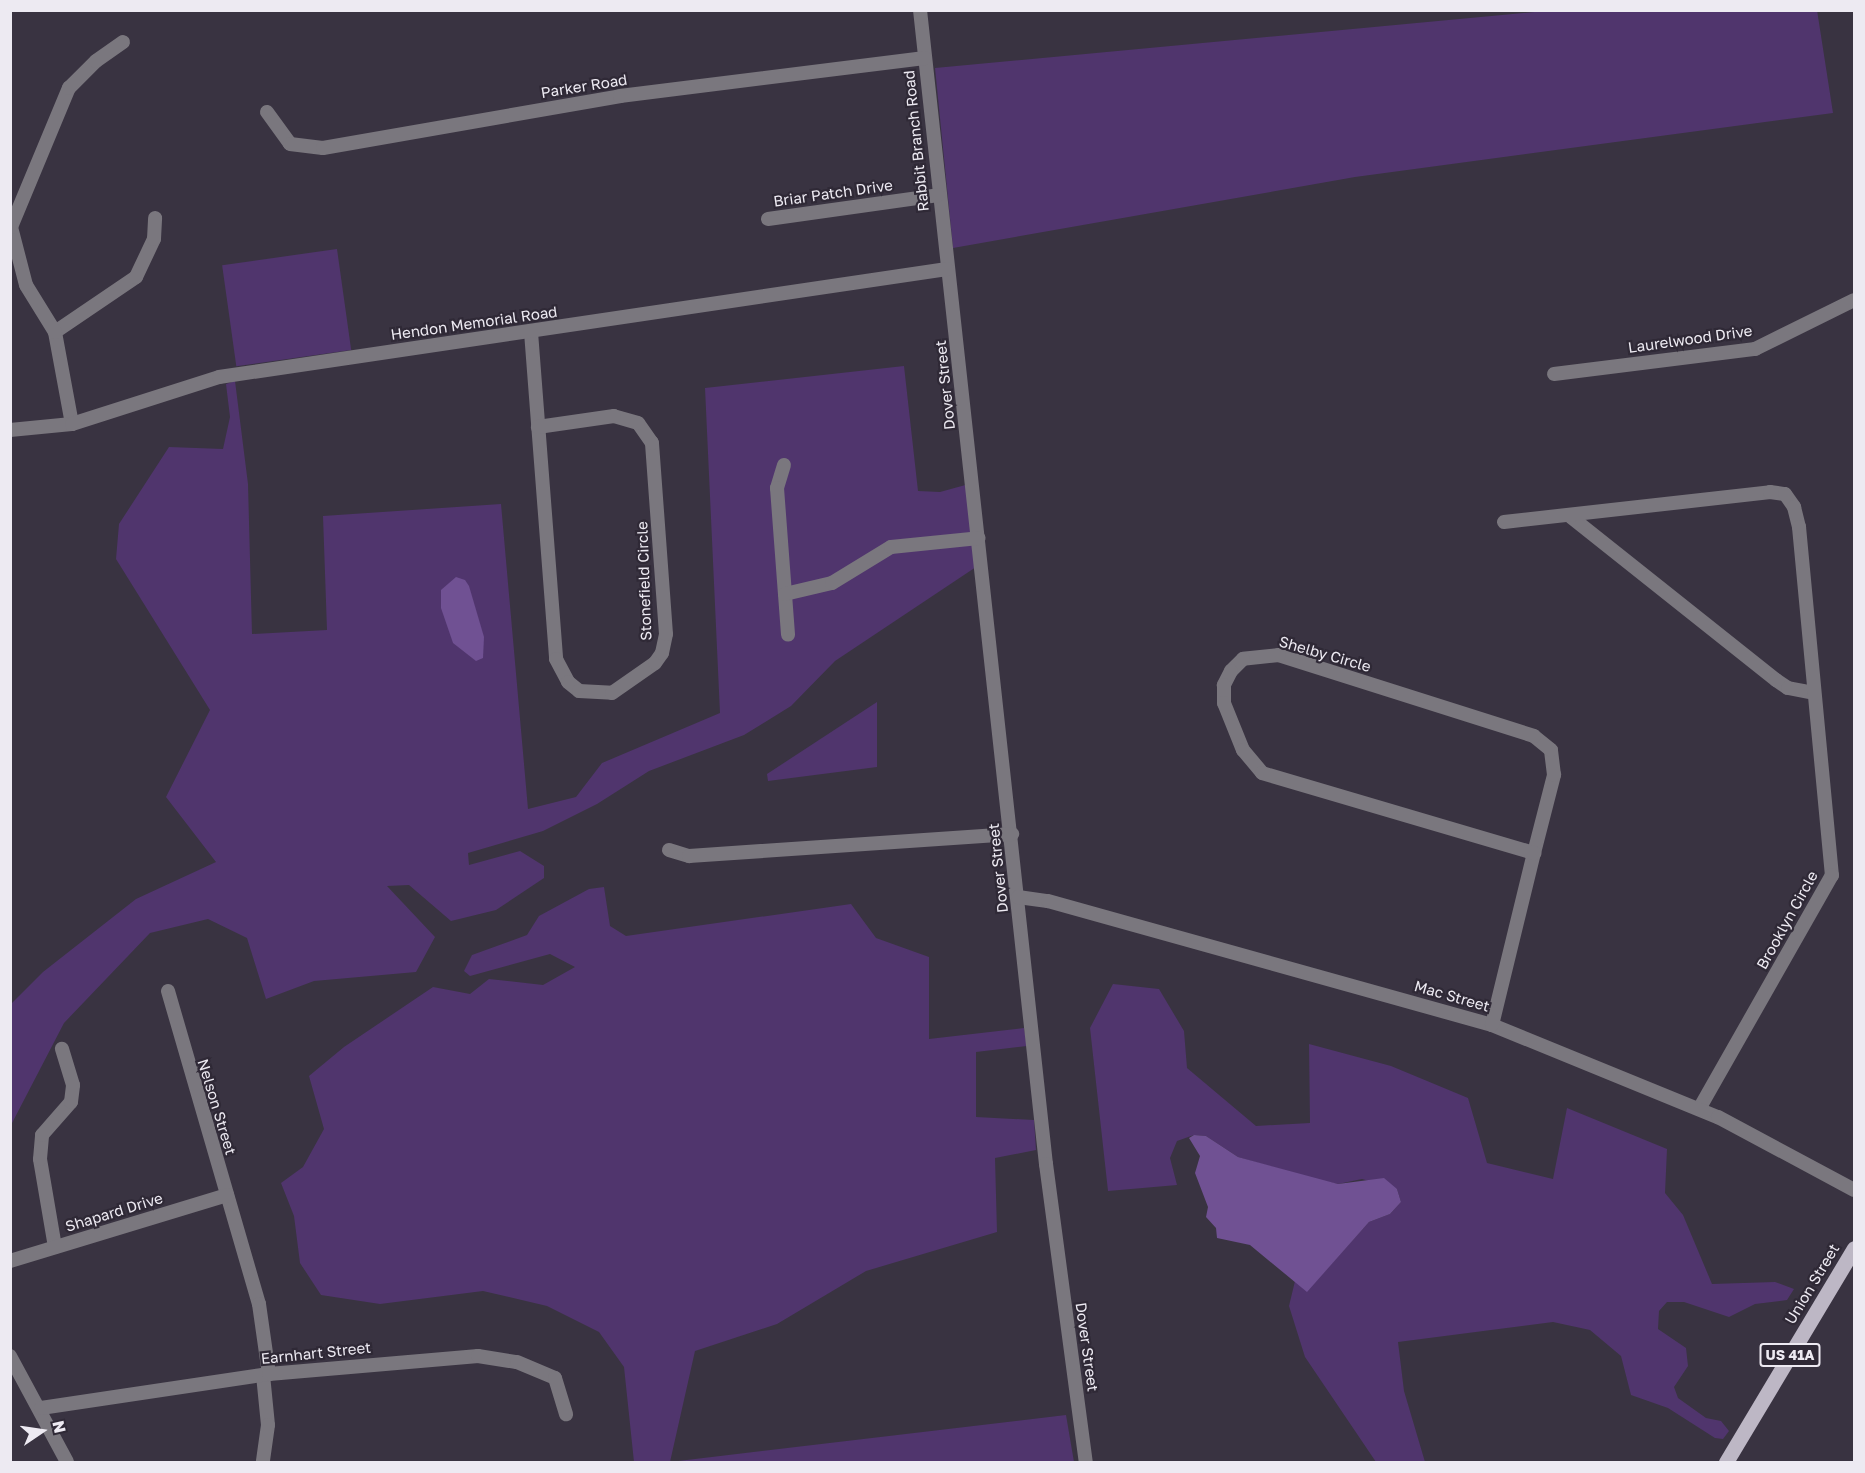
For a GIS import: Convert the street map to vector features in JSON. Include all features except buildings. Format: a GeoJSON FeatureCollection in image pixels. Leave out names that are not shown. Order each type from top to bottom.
{"type":"FeatureCollection","features":[{"type":"Feature","properties":{"kind":"main road","name":"Union Street"},"geometry":{"type":"LineString","coordinates":[[1726,1462],[1854,1248]]}},
{"type":"Feature","properties":{"kind":"street","name":"Rabbit Branch Road"},"geometry":{"type":"LineString","coordinates":[[920,10],[947,269]]}},
{"type":"Feature","properties":{"kind":"street"},"geometry":{"type":"LineString","coordinates":[[72,424],[55,332],[26,285],[11,227],[69,88],[96,61],[123,42]]}},
{"type":"Feature","properties":{"kind":"street","name":"Parker Road"},"geometry":{"type":"LineString","coordinates":[[267,112],[290,144],[323,148],[620,96],[925,58]]}},
{"type":"Feature","properties":{"kind":"street","name":"Briar Patch Drive"},"geometry":{"type":"LineString","coordinates":[[768,219],[938,195]]}},
{"type":"Feature","properties":{"kind":"street"},"geometry":{"type":"LineString","coordinates":[[55,332],[136,277],[154,239],[155,218]]}},
{"type":"Feature","properties":{"kind":"street","name":"Hendon Memorial Road"},"geometry":{"type":"LineString","coordinates":[[10,430],[72,424],[219,377],[947,269]]}},
{"type":"Feature","properties":{"kind":"street","name":"Dover Street"},"geometry":{"type":"LineString","coordinates":[[947,269],[1012,834],[1046,1164],[1086,1462]]}},
{"type":"Feature","properties":{"kind":"street","name":"Laurelwood Drive"},"geometry":{"type":"LineString","coordinates":[[1554,374],[1755,348],[1854,300]]}},
{"type":"Feature","properties":{"kind":"street","name":"Stonefield Circle"},"geometry":{"type":"LineString","coordinates":[[531,332],[538,427],[556,659],[568,682],[579,692],[612,693],[655,663],[666,634],[652,443],[638,423],[614,416],[538,427]]}},
{"type":"Feature","properties":{"kind":"street"},"geometry":{"type":"LineString","coordinates":[[784,465],[777,488],[788,635]]}},
{"type":"Feature","properties":{"kind":"street","name":"Brooklyn Circle"},"geometry":{"type":"LineString","coordinates":[[1504,522],[1571,517],[1770,492],[1785,494],[1799,526],[1832,875],[1700,1109]]}},
{"type":"Feature","properties":{"kind":"street"},"geometry":{"type":"LineString","coordinates":[[1571,517],[1776,680],[1788,688],[1814,693]]}},
{"type":"Feature","properties":{"kind":"street"},"geometry":{"type":"LineString","coordinates":[[785,594],[832,583],[891,547],[979,538]]}},
{"type":"Feature","properties":{"kind":"street","name":"Shelby Circle"},"geometry":{"type":"LineString","coordinates":[[1492,1025],[1554,775],[1554,760],[1546,743],[1279,655],[1243,659],[1231,671],[1224,686],[1224,703],[1243,750],[1262,773],[1534,853]]}},
{"type":"Feature","properties":{"kind":"street"},"geometry":{"type":"LineString","coordinates":[[669,850],[689,856],[1012,834]]}},
{"type":"Feature","properties":{"kind":"street","name":"Mac Street"},"geometry":{"type":"LineString","coordinates":[[1018,897],[1048,901],[1492,1025],[1700,1109],[1854,1190]]}},
{"type":"Feature","properties":{"kind":"street","name":"Nelson Street"},"geometry":{"type":"LineString","coordinates":[[168,992],[259,1304],[268,1425],[263,1462]]}},
{"type":"Feature","properties":{"kind":"street"},"geometry":{"type":"LineString","coordinates":[[55,1247],[40,1159],[42,1135],[71,1102],[73,1085],[62,1048]]}},
{"type":"Feature","properties":{"kind":"street","name":"Shapard Drive"},"geometry":{"type":"LineString","coordinates":[[10,1261],[227,1195]]}},
{"type":"Feature","properties":{"kind":"street"},"geometry":{"type":"LineString","coordinates":[[10,1356],[41,1407],[67,1462]]}},
{"type":"Feature","properties":{"kind":"street","name":"Earnhart Street"},"geometry":{"type":"LineString","coordinates":[[41,1407],[266,1374],[478,1356],[517,1362],[555,1378],[566,1414]]}},
{"type":"Feature","properties":{"kind":"shaded area"},"geometry":{"type":"Polygon","coordinates":[[[1817,10],[1833,113],[1355,177],[953,248],[935,68],[1545,11],[1817,10]]]}},
{"type":"Feature","properties":{"kind":"shaded area"},"geometry":{"type":"Polygon","coordinates":[[[337,249],[351,350],[236,366],[222,265],[337,249]]]}},
{"type":"Feature","properties":{"kind":"shaded area"},"geometry":{"type":"Polygon","coordinates":[[[904,366],[918,491],[940,492],[969,484],[976,567],[835,661],[791,706],[744,735],[649,771],[597,804],[543,831],[468,853],[469,865],[520,851],[544,866],[544,878],[496,910],[451,921],[409,885],[387,886],[435,937],[416,972],[314,981],[266,999],[247,938],[208,919],[150,933],[64,1023],[11,1125],[11,1004],[43,972],[136,899],[216,862],[166,797],[210,710],[116,559],[119,524],[169,447],[223,449],[230,417],[226,384],[235,381],[248,484],[252,634],[327,630],[323,516],[501,504],[528,809],[576,797],[602,763],[720,713],[705,388],[904,366]]]}},
{"type":"Feature","properties":{"kind":"shaded area"},"geometry":{"type":"Polygon","coordinates":[[[456,577],[465,580],[469,586],[484,637],[483,658],[476,661],[453,643],[441,608],[441,590],[456,577]]]}},
{"type":"Feature","properties":{"kind":"shaded area"},"geometry":{"type":"Polygon","coordinates":[[[877,702],[877,767],[768,781],[767,774],[877,702]]]}},
{"type":"Feature","properties":{"kind":"shaded area"},"geometry":{"type":"Polygon","coordinates":[[[604,887],[610,926],[626,936],[851,904],[876,938],[929,957],[929,1039],[1024,1028],[1027,1046],[976,1052],[976,1117],[1034,1120],[1036,1150],[995,1158],[997,1232],[866,1271],[777,1324],[695,1351],[670,1462],[634,1462],[624,1367],[599,1332],[547,1306],[483,1291],[380,1304],[321,1295],[300,1263],[294,1216],[281,1183],[303,1167],[324,1129],[309,1076],[344,1047],[433,987],[470,994],[489,979],[543,985],[575,967],[550,954],[470,976],[464,971],[472,955],[527,935],[539,916],[589,889],[604,887]]]}},
{"type":"Feature","properties":{"kind":"shaded area"},"geometry":{"type":"Polygon","coordinates":[[[1113,984],[1159,989],[1184,1031],[1187,1068],[1256,1126],[1310,1123],[1309,1044],[1391,1066],[1468,1098],[1487,1163],[1553,1179],[1567,1108],[1667,1149],[1665,1193],[1683,1215],[1712,1284],[1775,1282],[1794,1289],[1787,1300],[1755,1304],[1729,1317],[1684,1302],[1667,1302],[1659,1311],[1658,1329],[1686,1348],[1688,1366],[1674,1387],[1678,1398],[1706,1418],[1721,1421],[1729,1431],[1723,1439],[1715,1438],[1668,1408],[1631,1395],[1621,1356],[1590,1330],[1553,1322],[1398,1342],[1404,1391],[1425,1462],[1376,1462],[1305,1357],[1289,1306],[1295,1281],[1307,1291],[1369,1222],[1390,1214],[1401,1202],[1397,1189],[1362,1179],[1338,1184],[1310,1178],[1238,1157],[1206,1136],[1194,1135],[1177,1141],[1170,1158],[1177,1185],[1108,1191],[1090,1028],[1113,984]]]}},
{"type":"Feature","properties":{"kind":"shaded area"},"geometry":{"type":"Polygon","coordinates":[[[1194,1135],[1206,1136],[1238,1157],[1338,1184],[1384,1178],[1397,1189],[1401,1202],[1390,1214],[1369,1222],[1307,1292],[1250,1245],[1217,1238],[1216,1228],[1206,1217],[1208,1207],[1195,1173],[1200,1156],[1189,1138],[1194,1135]]]}},
{"type":"Feature","properties":{"kind":"shaded area"},"geometry":{"type":"Polygon","coordinates":[[[1066,1415],[1074,1462],[670,1462],[1066,1415]]]}}]}
